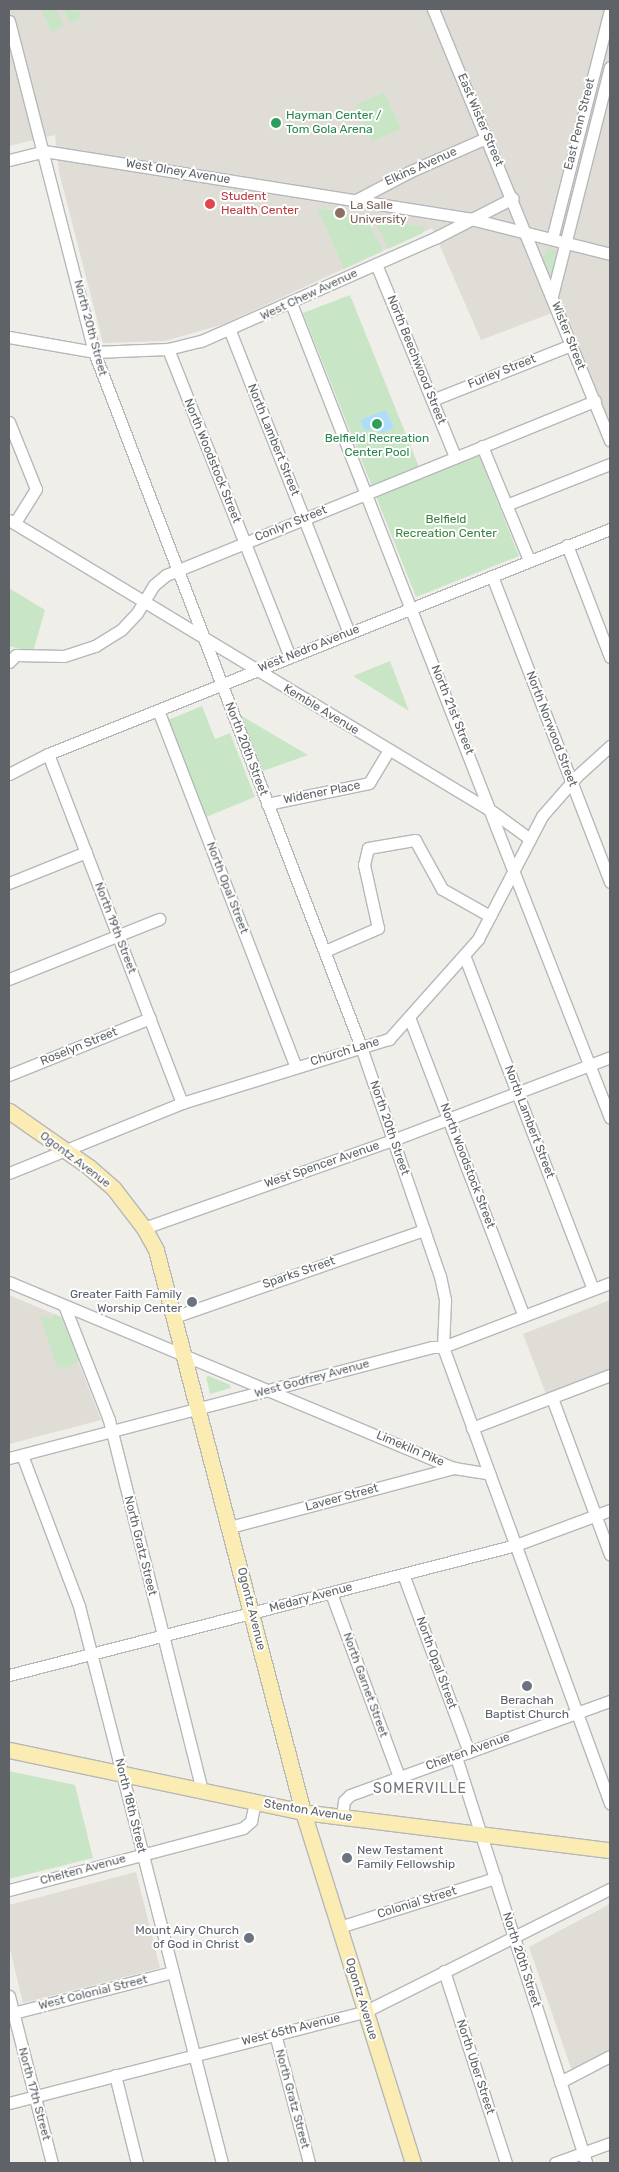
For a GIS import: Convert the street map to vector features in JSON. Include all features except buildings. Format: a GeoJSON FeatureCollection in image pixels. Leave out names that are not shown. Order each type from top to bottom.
{"type":"FeatureCollection","features":[{"type":"Feature","properties":{"kind":"main road","name":"Ogontz Avenue"},"geometry":{"type":"LineString","coordinates":[[9,1111],[114,1189],[144,1228],[163,1270],[303,1812],[364,2012],[413,2163]]}},
{"type":"Feature","properties":{"kind":"main road","name":"Stenton Avenue"},"geometry":{"type":"LineString","coordinates":[[9,1750],[303,1812],[610,1850]]}},
{"type":"Feature","properties":{"kind":"street","name":"East Wister Street"},"geometry":{"type":"LineString","coordinates":[[433,9],[526,232]]}},
{"type":"Feature","properties":{"kind":"street","name":"East Penn Street"},"geometry":{"type":"LineString","coordinates":[[552,239],[610,9]]}},
{"type":"Feature","properties":{"kind":"street","name":"North 20th Street"},"geometry":{"type":"LineString","coordinates":[[9,20],[94,352],[361,1047],[424,1230],[445,1300],[443,1347],[490,1474]]}},
{"type":"Feature","properties":{"kind":"street","name":"East Penn Street"},"geometry":{"type":"LineString","coordinates":[[552,296],[567,243],[610,67]]}},
{"type":"Feature","properties":{"kind":"street","name":"Elkins Avenue"},"geometry":{"type":"LineString","coordinates":[[356,200],[409,172],[488,137]]}},
{"type":"Feature","properties":{"kind":"street","name":"West Olney Avenue"},"geometry":{"type":"LineString","coordinates":[[9,160],[44,151],[471,219],[610,254]]}},
{"type":"Feature","properties":{"kind":"street","name":"West Chew Avenue"},"geometry":{"type":"LineString","coordinates":[[9,337],[94,352],[168,349],[230,331],[376,264],[512,198]]}},
{"type":"Feature","properties":{"kind":"street","name":"Wister Street"},"geometry":{"type":"LineString","coordinates":[[526,232],[610,440]]}},
{"type":"Feature","properties":{"kind":"street","name":"North Beechwood Street"},"geometry":{"type":"LineString","coordinates":[[376,264],[455,457]]}},
{"type":"Feature","properties":{"kind":"street","name":"North 21st Street"},"geometry":{"type":"LineString","coordinates":[[290,303],[493,812],[610,1118]]}},
{"type":"Feature","properties":{"kind":"street","name":"North Lambert Street"},"geometry":{"type":"LineString","coordinates":[[230,331],[349,633]]}},
{"type":"Feature","properties":{"kind":"street","name":"Furley Street"},"geometry":{"type":"LineString","coordinates":[[432,400],[571,345]]}},
{"type":"Feature","properties":{"kind":"street","name":"North Woodstock Street"},"geometry":{"type":"LineString","coordinates":[[168,349],[290,657]]}},
{"type":"Feature","properties":{"kind":"street","name":"Conlyn Street"},"geometry":{"type":"LineString","coordinates":[[11,656],[50,658],[80,653],[121,630],[144,603],[154,585],[178,570],[595,401]]}},
{"type":"Feature","properties":{"kind":"street"},"geometry":{"type":"LineString","coordinates":[[9,422],[36,489],[12,521]]}},
{"type":"Feature","properties":{"kind":"street"},"geometry":{"type":"LineString","coordinates":[[482,446],[529,560]]}},
{"type":"Feature","properties":{"kind":"street"},"geometry":{"type":"LineString","coordinates":[[506,505],[610,464]]}},
{"type":"Feature","properties":{"kind":"street","name":"Kemble Avenue"},"geometry":{"type":"LineString","coordinates":[[12,521],[388,751],[493,812],[530,839]]}},
{"type":"Feature","properties":{"kind":"street","name":"West Nedro Avenue"},"geometry":{"type":"LineString","coordinates":[[9,774],[48,754],[610,529]]}},
{"type":"Feature","properties":{"kind":"street"},"geometry":{"type":"LineString","coordinates":[[567,545],[610,657]]}},
{"type":"Feature","properties":{"kind":"street","name":"North Norwood Street"},"geometry":{"type":"LineString","coordinates":[[492,576],[610,882]]}},
{"type":"Feature","properties":{"kind":"street","name":"North Opal Street"},"geometry":{"type":"LineString","coordinates":[[158,710],[296,1067]]}},
{"type":"Feature","properties":{"kind":"street","name":"Church Lane"},"geometry":{"type":"LineString","coordinates":[[9,1172],[182,1103],[389,1039],[478,939],[542,816],[610,746]]}},
{"type":"Feature","properties":{"kind":"street","name":"Widener Place"},"geometry":{"type":"LineString","coordinates":[[267,804],[369,783],[388,751]]}},
{"type":"Feature","properties":{"kind":"street","name":"North 19th Street"},"geometry":{"type":"LineString","coordinates":[[48,754],[182,1103]]}},
{"type":"Feature","properties":{"kind":"street"},"geometry":{"type":"LineString","coordinates":[[325,951],[374,932],[378,923],[364,865],[365,851],[412,840],[417,842],[442,889],[490,916]]}},
{"type":"Feature","properties":{"kind":"street"},"geometry":{"type":"LineString","coordinates":[[9,883],[86,852]]}},
{"type":"Feature","properties":{"kind":"street"},"geometry":{"type":"LineString","coordinates":[[9,979],[159,919]]}},
{"type":"Feature","properties":{"kind":"street","name":"North Lambert Street"},"geometry":{"type":"LineString","coordinates":[[464,955],[593,1289]]}},
{"type":"Feature","properties":{"kind":"street","name":"North Woodstock Street"},"geometry":{"type":"LineString","coordinates":[[409,1017],[524,1316]]}},
{"type":"Feature","properties":{"kind":"street","name":"Roselyn Street"},"geometry":{"type":"LineString","coordinates":[[9,1075],[150,1018]]}},
{"type":"Feature","properties":{"kind":"street","name":"West Spencer Avenue"},"geometry":{"type":"LineString","coordinates":[[144,1228],[393,1140],[610,1058]]}},
{"type":"Feature","properties":{"kind":"street","name":"Sparks Street"},"geometry":{"type":"LineString","coordinates":[[174,1317],[424,1230]]}},
{"type":"Feature","properties":{"kind":"street","name":"Limekiln Pike"},"geometry":{"type":"LineString","coordinates":[[9,1282],[454,1468],[490,1474]]}},
{"type":"Feature","properties":{"kind":"street","name":"West Godfrey Avenue"},"geometry":{"type":"LineString","coordinates":[[9,1458],[432,1347],[443,1347],[610,1282]]}},
{"type":"Feature","properties":{"kind":"street","name":"North Gratz Street"},"geometry":{"type":"LineString","coordinates":[[64,1305],[110,1431],[202,1791]]}},
{"type":"Feature","properties":{"kind":"street"},"geometry":{"type":"LineString","coordinates":[[472,1428],[610,1375]]}},
{"type":"Feature","properties":{"kind":"street"},"geometry":{"type":"LineString","coordinates":[[552,1398],[610,1555]]}},
{"type":"Feature","properties":{"kind":"street","name":"North 18th Street"},"geometry":{"type":"LineString","coordinates":[[22,1455],[72,1585],[92,1654],[222,2163]]}},
{"type":"Feature","properties":{"kind":"street","name":"Laveer Street"},"geometry":{"type":"LineString","coordinates":[[230,1527],[454,1468]]}},
{"type":"Feature","properties":{"kind":"street"},"geometry":{"type":"LineString","coordinates":[[490,1474],[610,1803]]}},
{"type":"Feature","properties":{"kind":"street","name":"Medary Avenue"},"geometry":{"type":"LineString","coordinates":[[9,1676],[516,1545],[610,1510]]}},
{"type":"Feature","properties":{"kind":"street","name":"North Opal Street"},"geometry":{"type":"LineString","coordinates":[[403,1574],[469,1752]]}},
{"type":"Feature","properties":{"kind":"street","name":"North Garnet Street"},"geometry":{"type":"LineString","coordinates":[[331,1592],[399,1777]]}},
{"type":"Feature","properties":{"kind":"street","name":"Chelten Avenue"},"geometry":{"type":"LineString","coordinates":[[342,1817],[346,1797],[610,1701]]}},
{"type":"Feature","properties":{"kind":"street","name":"North 20th Street"},"geometry":{"type":"LineString","coordinates":[[456,1757],[584,2158]]}},
{"type":"Feature","properties":{"kind":"street","name":"Chelten Avenue"},"geometry":{"type":"LineString","coordinates":[[9,1890],[246,1827],[251,1821],[256,1802]]}},
{"type":"Feature","properties":{"kind":"street","name":"Colonial Street"},"geometry":{"type":"LineString","coordinates":[[338,1927],[495,1878]]}},
{"type":"Feature","properties":{"kind":"street","name":"West 65th Avenue"},"geometry":{"type":"LineString","coordinates":[[9,2103],[364,2012],[610,1888]]}},
{"type":"Feature","properties":{"kind":"street","name":"North Uber Street"},"geometry":{"type":"LineString","coordinates":[[444,1971],[506,2163]]}},
{"type":"Feature","properties":{"kind":"street","name":"West Colonial Street"},"geometry":{"type":"LineString","coordinates":[[13,2013],[173,1972]]}},
{"type":"Feature","properties":{"kind":"street","name":"North 17th Street"},"geometry":{"type":"LineString","coordinates":[[9,1996],[52,2163]]}},
{"type":"Feature","properties":{"kind":"street","name":"North Gratz Street"},"geometry":{"type":"LineString","coordinates":[[275,2034],[309,2163]]}},
{"type":"Feature","properties":{"kind":"street"},"geometry":{"type":"LineString","coordinates":[[560,2082],[610,2056]]}},
{"type":"Feature","properties":{"kind":"street"},"geometry":{"type":"LineString","coordinates":[[115,2075],[137,2163]]}},
{"type":"Feature","properties":{"kind":"street"},"geometry":{"type":"LineString","coordinates":[[555,2163],[584,2158],[610,2143]]}},
{"type":"Feature","properties":{"kind":"shaded area","name":"La Salle University"},"geometry":{"type":"Polygon","coordinates":[[[9,9],[610,9],[610,435],[557,311],[481,340],[432,228],[224,324],[165,341],[103,343],[59,172],[55,135],[9,146],[9,9]]]}},
{"type":"Feature","properties":{"kind":"shaded area"},"geometry":{"type":"Polygon","coordinates":[[[9,1295],[61,1317],[101,1420],[9,1444],[9,1295]]]}},
{"type":"Feature","properties":{"kind":"shaded area"},"geometry":{"type":"Polygon","coordinates":[[[610,1300],[610,1370],[546,1394],[523,1334],[610,1300]]]}},
{"type":"Feature","properties":{"kind":"shaded area"},"geometry":{"type":"Polygon","coordinates":[[[136,1872],[160,1968],[23,2003],[9,1945],[9,1905],[136,1872]]]}},
{"type":"Feature","properties":{"kind":"shaded area"},"geometry":{"type":"Polygon","coordinates":[[[610,1904],[610,2050],[572,2071],[529,1947],[610,1904]]]}},
{"type":"Feature","properties":{"kind":"green space"},"geometry":{"type":"Polygon","coordinates":[[[41,9],[56,9],[64,26],[51,32],[41,9]]]}},
{"type":"Feature","properties":{"kind":"green space"},"geometry":{"type":"Polygon","coordinates":[[[63,9],[78,9],[82,18],[70,23],[63,9]]]}},
{"type":"Feature","properties":{"kind":"green space"},"geometry":{"type":"Polygon","coordinates":[[[384,92],[401,128],[372,142],[355,106],[384,92]]]}},
{"type":"Feature","properties":{"kind":"green space"},"geometry":{"type":"Polygon","coordinates":[[[317,208],[366,217],[383,251],[344,269],[317,208]]]}},
{"type":"Feature","properties":{"kind":"green space"},"geometry":{"type":"Polygon","coordinates":[[[374,219],[424,227],[423,233],[388,249],[374,219]]]}},
{"type":"Feature","properties":{"kind":"green space"},"geometry":{"type":"Polygon","coordinates":[[[549,248],[558,252],[551,282],[542,258],[549,248]]]}},
{"type":"Feature","properties":{"kind":"green space","name":"Belfield Recreation Center"},"geometry":{"type":"Polygon","coordinates":[[[350,295],[423,477],[479,455],[519,556],[416,597],[303,313],[350,295]]]}},
{"type":"Feature","properties":{"kind":"green space"},"geometry":{"type":"Polygon","coordinates":[[[9,588],[45,610],[33,652],[9,646],[9,588]]]}},
{"type":"Feature","properties":{"kind":"green space"},"geometry":{"type":"Polygon","coordinates":[[[390,661],[409,711],[353,676],[390,661]]]}},
{"type":"Feature","properties":{"kind":"green space"},"geometry":{"type":"Polygon","coordinates":[[[202,706],[215,739],[230,733],[255,797],[206,817],[168,720],[202,706]]]}},
{"type":"Feature","properties":{"kind":"green space"},"geometry":{"type":"Polygon","coordinates":[[[240,715],[308,755],[263,771],[240,715]]]}},
{"type":"Feature","properties":{"kind":"green space"},"geometry":{"type":"Polygon","coordinates":[[[55,1314],[62,1318],[79,1361],[68,1368],[57,1367],[40,1316],[53,1318],[55,1314]]]}},
{"type":"Feature","properties":{"kind":"green space"},"geometry":{"type":"Polygon","coordinates":[[[209,1376],[230,1385],[231,1388],[210,1394],[206,1377],[209,1376]]]}},
{"type":"Feature","properties":{"kind":"green space"},"geometry":{"type":"Polygon","coordinates":[[[9,1771],[75,1785],[93,1858],[9,1879],[9,1771]]]}},
{"type":"Feature","properties":{"kind":"water","name":"Belfield Recreation Center Pool"},"geometry":{"type":"Polygon","coordinates":[[[386,410],[394,428],[382,433],[372,429],[365,431],[360,420],[386,410]]]}},
{"type":"Feature","properties":{"kind":"place","name":"Hayman Center / Tom Gola Arena"},"geometry":{"type":"Point","coordinates":[276,123]}},
{"type":"Feature","properties":{"kind":"place","name":"Student Health Center"},"geometry":{"type":"Point","coordinates":[210,204]}},
{"type":"Feature","properties":{"kind":"place","name":"La Salle University"},"geometry":{"type":"Point","coordinates":[340,213]}},
{"type":"Feature","properties":{"kind":"place","name":"Belfield Recreation Center Pool"},"geometry":{"type":"Point","coordinates":[377,424]}},
{"type":"Feature","properties":{"kind":"place","name":"Greater Faith Family Worship Center"},"geometry":{"type":"Point","coordinates":[192,1302]}},
{"type":"Feature","properties":{"kind":"place","name":"Berachah Baptist Church"},"geometry":{"type":"Point","coordinates":[527,1686]}},
{"type":"Feature","properties":{"kind":"place","name":"New Testament Family Fellowship"},"geometry":{"type":"Point","coordinates":[347,1858]}},
{"type":"Feature","properties":{"kind":"place","name":"Mount Airy Church of God in Christ"},"geometry":{"type":"Point","coordinates":[249,1938]}},
{"type":"Feature","properties":{"kind":"district","name":"SOMERVILLE"},"geometry":{"type":"Point","coordinates":[420,1789]}}]}
